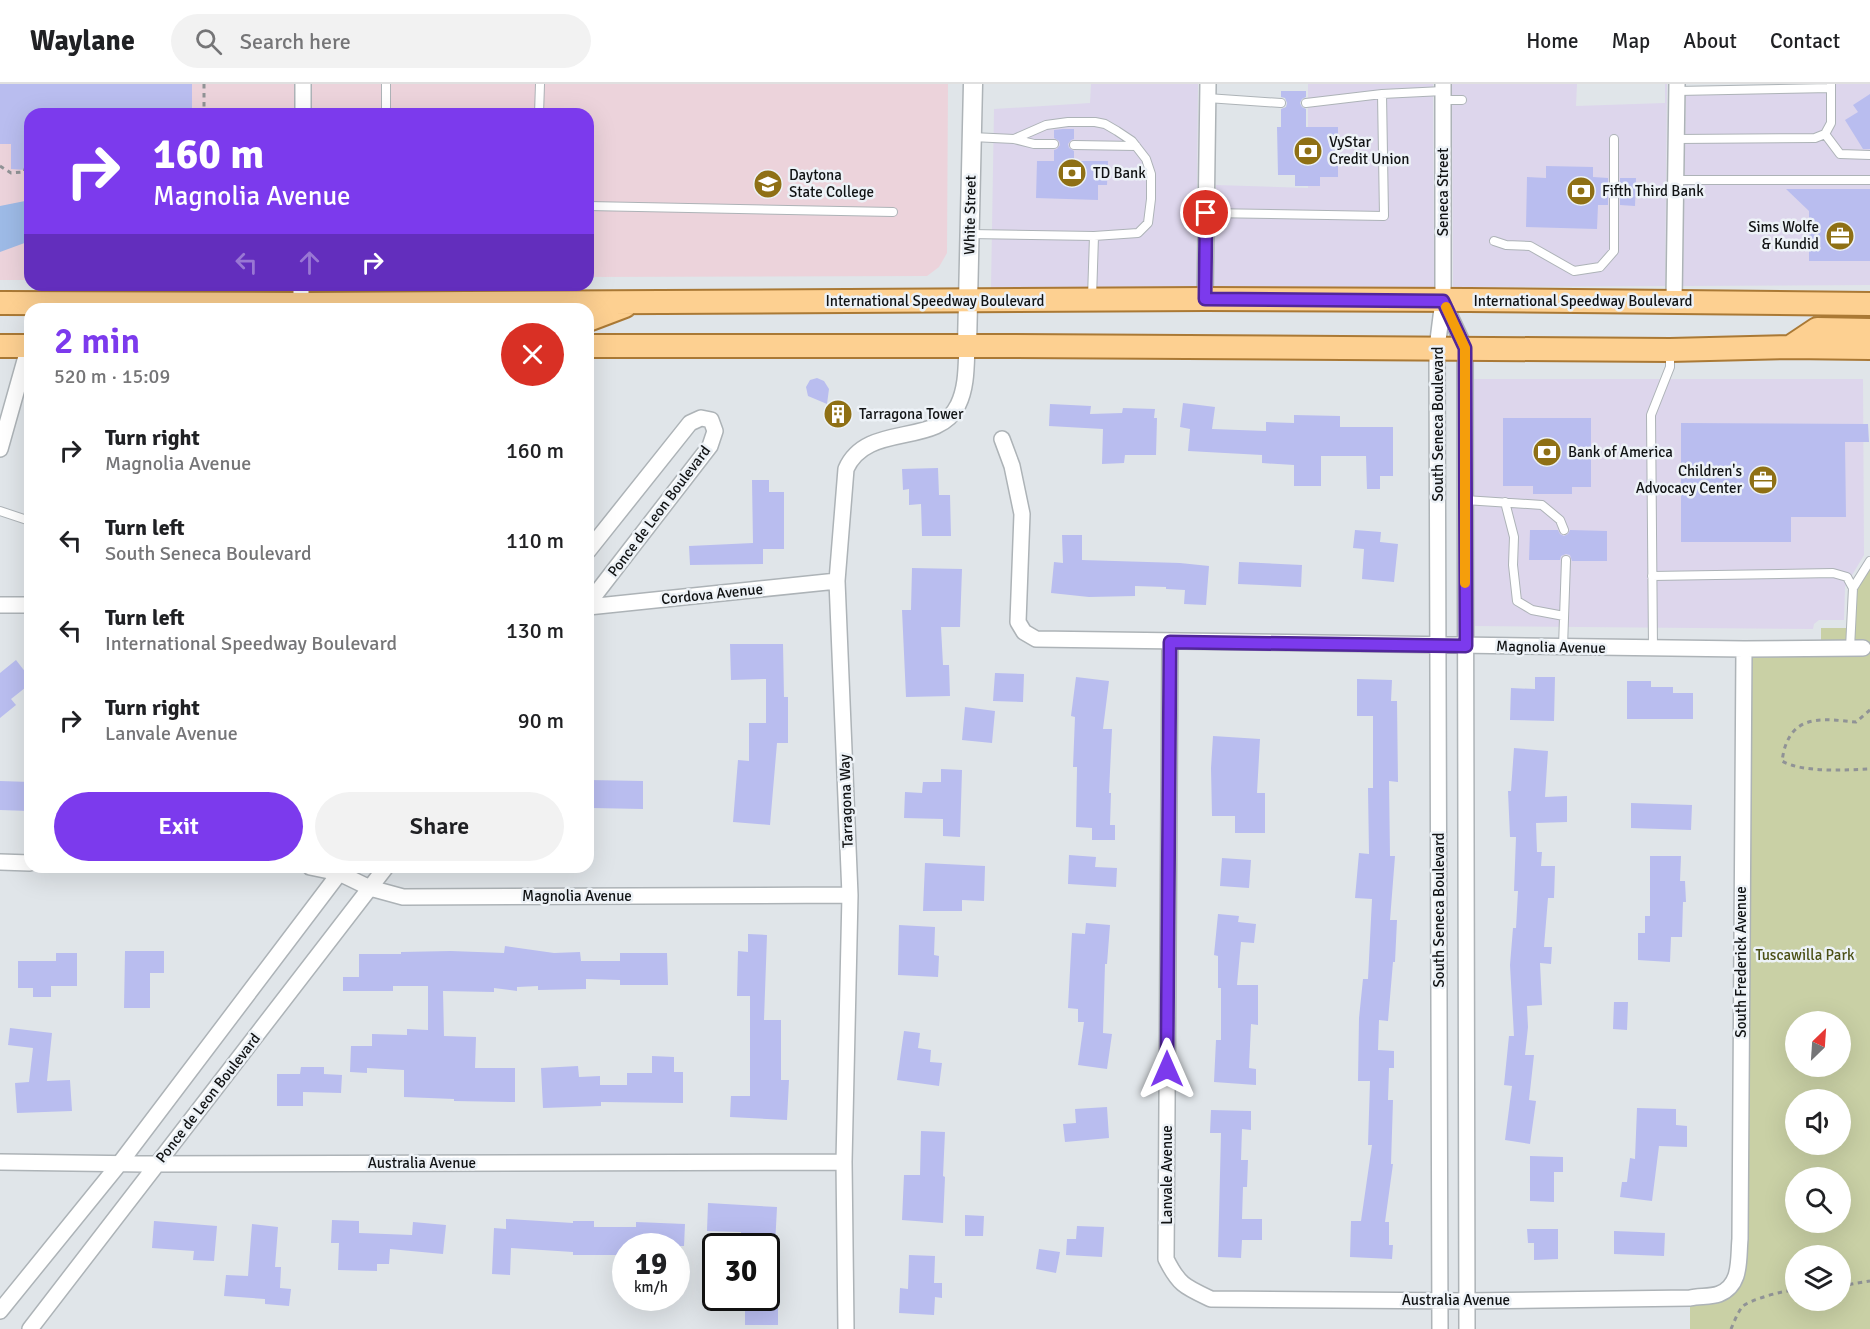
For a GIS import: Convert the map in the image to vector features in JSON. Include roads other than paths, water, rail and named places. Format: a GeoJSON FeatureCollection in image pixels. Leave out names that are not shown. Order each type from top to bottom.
{"type":"FeatureCollection","features":[{"type":"Feature","properties":{"kind":"main road","name":"International Speedway Boulevard"},"geometry":{"type":"LineString","coordinates":[[0,303],[298,299],[634,302],[1205,299],[1870,304]]}},
{"type":"Feature","properties":{"kind":"main road"},"geometry":{"type":"LineString","coordinates":[[594,318],[634,302]]}},
{"type":"Feature","properties":{"kind":"main road"},"geometry":{"type":"LineString","coordinates":[[1790,347],[1817,329],[1870,330]]}},
{"type":"Feature","properties":{"kind":"main road"},"geometry":{"type":"LineString","coordinates":[[0,346],[24,346]]}},
{"type":"Feature","properties":{"kind":"main road"},"geometry":{"type":"LineString","coordinates":[[594,346],[1670,350],[1870,348]]}},
{"type":"Feature","properties":{"kind":"street"},"geometry":{"type":"LineString","coordinates":[[303,84],[303,108]]}},
{"type":"Feature","properties":{"kind":"street","name":"White Street"},"geometry":{"type":"LineString","coordinates":[[967,346],[973,84]]}},
{"type":"Feature","properties":{"kind":"street"},"geometry":{"type":"LineString","coordinates":[[1674,301],[1677,88]]}},
{"type":"Feature","properties":{"kind":"street"},"geometry":{"type":"LineString","coordinates":[[1205,299],[1208,91]]}},
{"type":"Feature","properties":{"kind":"street","name":"Seneca Street"},"geometry":{"type":"LineString","coordinates":[[1443,92],[1443,301]]}},
{"type":"Feature","properties":{"kind":"street","name":"South Seneca Boulevard"},"geometry":{"type":"LineString","coordinates":[[1440,1329],[1437,348],[1443,301]]}},
{"type":"Feature","properties":{"kind":"street","name":"South Seneca Boulevard"},"geometry":{"type":"LineString","coordinates":[[1443,301],[1465,348],[1467,1329]]}},
{"type":"Feature","properties":{"kind":"street","name":"Tarragona Way"},"geometry":{"type":"LineString","coordinates":[[846,1329],[844,1162],[850,895],[837,581],[846,469],[851,458],[858,451],[878,441],[926,429],[947,420],[958,406],[964,386],[967,346]]}},
{"type":"Feature","properties":{"kind":"street"},"geometry":{"type":"LineString","coordinates":[[0,449],[24,367]]}},
{"type":"Feature","properties":{"kind":"street","name":"Ponce de Leon Boulevard"},"geometry":{"type":"LineString","coordinates":[[594,543],[690,423],[700,418],[711,420],[716,431],[710,446],[594,598]]}},
{"type":"Feature","properties":{"kind":"street","name":"Magnolia Avenue"},"geometry":{"type":"LineString","coordinates":[[1002,439],[1012,466],[1022,514],[1018,622],[1024,632],[1036,639],[1466,646],[1856,648]]}},
{"type":"Feature","properties":{"kind":"street"},"geometry":{"type":"LineString","coordinates":[[1438,499],[1465,500]]}},
{"type":"Feature","properties":{"kind":"street","name":"Cordova Avenue"},"geometry":{"type":"LineString","coordinates":[[594,605],[837,581]]}},
{"type":"Feature","properties":{"kind":"street"},"geometry":{"type":"LineString","coordinates":[[0,605],[24,605]]}},
{"type":"Feature","properties":{"kind":"street","name":"Lanvale Avenue"},"geometry":{"type":"LineString","coordinates":[[1170,642],[1166,1259],[1174,1275]]}},
{"type":"Feature","properties":{"kind":"street","name":"South Frederick Avenue"},"geometry":{"type":"LineString","coordinates":[[1737,1275],[1740,1239],[1744,649]]}},
{"type":"Feature","properties":{"kind":"street"},"geometry":{"type":"LineString","coordinates":[[0,862],[24,863]]}},
{"type":"Feature","properties":{"kind":"street","name":"Ponce de Leon Boulevard"},"geometry":{"type":"LineString","coordinates":[[0,1311],[120,1163],[339,873]]}},
{"type":"Feature","properties":{"kind":"street","name":"Magnolia Avenue"},"geometry":{"type":"LineString","coordinates":[[346,873],[370,888],[404,897],[850,895]]}},
{"type":"Feature","properties":{"kind":"street","name":"Ponce de Leon Boulevard"},"geometry":{"type":"LineString","coordinates":[[30,1329],[381,873]]}},
{"type":"Feature","properties":{"kind":"street"},"geometry":{"type":"LineString","coordinates":[[1439,970],[1466,968]]}},
{"type":"Feature","properties":{"kind":"street","name":"Australia Avenue"},"geometry":{"type":"LineString","coordinates":[[0,1162],[157,1164],[844,1162]]}},
{"type":"Feature","properties":{"kind":"street","name":"Australia Avenue"},"geometry":{"type":"LineString","coordinates":[[1174,1275],[1184,1287],[1211,1299],[1440,1301],[1690,1298],[1719,1294],[1732,1286],[1737,1275]]}},
{"type":"Feature","properties":{"kind":"lane"},"geometry":{"type":"LineString","coordinates":[[386,84],[386,108]]}},
{"type":"Feature","properties":{"kind":"lane"},"geometry":{"type":"LineString","coordinates":[[539,108],[540,84]]}},
{"type":"Feature","properties":{"kind":"lane"},"geometry":{"type":"LineString","coordinates":[[1677,88],[1831,86],[1831,123],[1824,134],[1815,138],[1677,139]]}},
{"type":"Feature","properties":{"kind":"lane"},"geometry":{"type":"LineString","coordinates":[[1208,91],[1281,103]]}},
{"type":"Feature","properties":{"kind":"lane"},"geometry":{"type":"LineString","coordinates":[[1306,103],[1382,93],[1443,92],[1462,100]]}},
{"type":"Feature","properties":{"kind":"lane"},"geometry":{"type":"LineString","coordinates":[[1206,213],[1384,216],[1382,93]]}},
{"type":"Feature","properties":{"kind":"lane"},"geometry":{"type":"LineString","coordinates":[[970,234],[1094,236],[1138,233],[1148,224],[1151,174],[1146,159],[1132,141],[1118,131],[1095,122],[1068,122],[1046,125],[1014,139]]}},
{"type":"Feature","properties":{"kind":"lane"},"geometry":{"type":"LineString","coordinates":[[1824,134],[1840,154],[1870,155]]}},
{"type":"Feature","properties":{"kind":"lane"},"geometry":{"type":"LineString","coordinates":[[972,136],[1014,139],[1034,144],[1054,144]]}},
{"type":"Feature","properties":{"kind":"lane"},"geometry":{"type":"LineString","coordinates":[[1494,241],[1506,246],[1530,246],[1574,271],[1600,267],[1614,251],[1614,139]]}},
{"type":"Feature","properties":{"kind":"lane"},"geometry":{"type":"LineString","coordinates":[[1074,145],[1136,146]]}},
{"type":"Feature","properties":{"kind":"lane"},"geometry":{"type":"LineString","coordinates":[[1675,180],[1870,180]]}},
{"type":"Feature","properties":{"kind":"lane"},"geometry":{"type":"LineString","coordinates":[[594,206],[893,212]]}},
{"type":"Feature","properties":{"kind":"lane"},"geometry":{"type":"LineString","coordinates":[[1092,300],[1094,236]]}},
{"type":"Feature","properties":{"kind":"lane"},"geometry":{"type":"LineString","coordinates":[[1653,648],[1651,415],[1670,367],[1670,350]]}},
{"type":"Feature","properties":{"kind":"lane"},"geometry":{"type":"LineString","coordinates":[[1465,500],[1542,505],[1560,520],[1564,530]]}},
{"type":"Feature","properties":{"kind":"lane"},"geometry":{"type":"LineString","coordinates":[[1504,502],[1514,537],[1513,565],[1517,601],[1532,610],[1564,616]]}},
{"type":"Feature","properties":{"kind":"lane"},"geometry":{"type":"LineString","coordinates":[[0,511],[24,519]]}},
{"type":"Feature","properties":{"kind":"lane"},"geometry":{"type":"LineString","coordinates":[[1563,647],[1566,561]]}},
{"type":"Feature","properties":{"kind":"lane"},"geometry":{"type":"LineString","coordinates":[[1853,588],[1870,561]]}},
{"type":"Feature","properties":{"kind":"lane"},"geometry":{"type":"LineString","coordinates":[[1652,576],[1833,573],[1847,577],[1853,588],[1856,648]]}},
{"type":"Feature","properties":{"kind":"water"},"geometry":{"type":"Polygon","coordinates":[[[24,201],[24,243],[0,252],[0,206],[24,201]]]}},
{"type":"Feature","properties":{"kind":"place","name":"VyStar Credit Union"},"geometry":{"type":"Point","coordinates":[1308,151]}},
{"type":"Feature","properties":{"kind":"place","name":"TD Bank"},"geometry":{"type":"Point","coordinates":[1072,173]}},
{"type":"Feature","properties":{"kind":"place","name":"Daytona State College"},"geometry":{"type":"Point","coordinates":[768,184]}},
{"type":"Feature","properties":{"kind":"place","name":"Fifth Third Bank"},"geometry":{"type":"Point","coordinates":[1581,191]}},
{"type":"Feature","properties":{"kind":"place","name":"Sims Wolfe & Kundid"},"geometry":{"type":"Point","coordinates":[1840,236]}},
{"type":"Feature","properties":{"kind":"place","name":"Tarragona Tower"},"geometry":{"type":"Point","coordinates":[838,414]}},
{"type":"Feature","properties":{"kind":"place","name":"Bank of America"},"geometry":{"type":"Point","coordinates":[1547,452]}},
{"type":"Feature","properties":{"kind":"place","name":"Children's Advocacy Center"},"geometry":{"type":"Point","coordinates":[1763,480]}},
{"type":"Feature","properties":{"kind":"park label","name":"Tuscawilla Park"},"geometry":{"type":"Point","coordinates":[1805,955]}}]}
